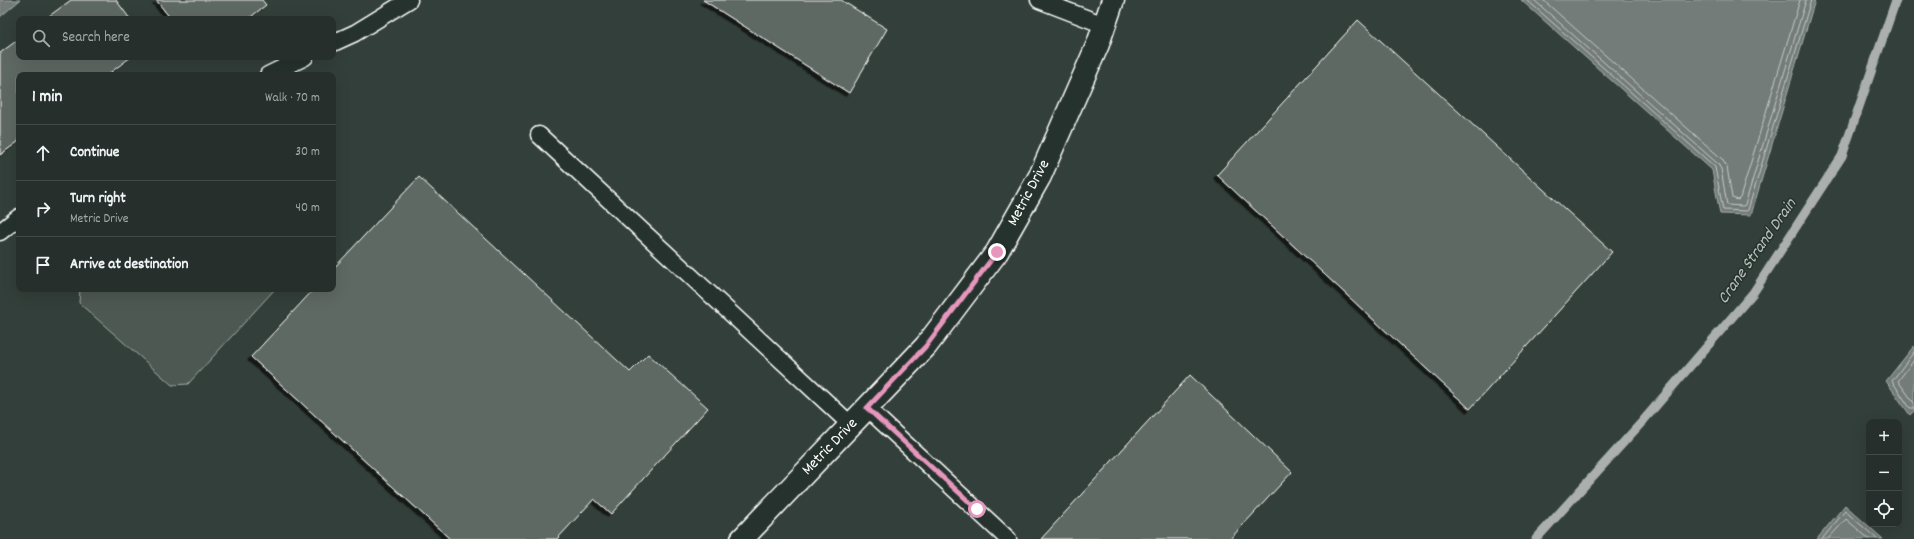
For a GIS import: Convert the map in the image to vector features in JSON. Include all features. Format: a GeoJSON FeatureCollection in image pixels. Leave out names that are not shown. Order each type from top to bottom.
{"type":"FeatureCollection","features":[{"type":"Feature","properties":{"kind":"street","name":"Metric Drive"},"geometry":{"type":"LineString","coordinates":[[742,539],[926,346],[997,252],[1040,176],[1104,25],[1113,0]]}},
{"type":"Feature","properties":{"kind":"lane"},"geometry":{"type":"LineString","coordinates":[[336,42],[355,33],[408,0]]}},
{"type":"Feature","properties":{"kind":"lane"},"geometry":{"type":"LineString","coordinates":[[1039,0],[1104,25]]}},
{"type":"Feature","properties":{"kind":"lane"},"geometry":{"type":"LineString","coordinates":[[274,72],[299,60]]}},
{"type":"Feature","properties":{"kind":"lane"},"geometry":{"type":"LineString","coordinates":[[539,135],[851,425]]}},
{"type":"Feature","properties":{"kind":"lane"},"geometry":{"type":"LineString","coordinates":[[0,232],[16,219]]}},
{"type":"Feature","properties":{"kind":"lane"},"geometry":{"type":"LineString","coordinates":[[867,408],[1008,539]]}},
{"type":"Feature","properties":{"kind":"shaded area"},"geometry":{"type":"Polygon","coordinates":[[[80,292],[272,292],[188,384],[172,385],[79,303],[80,292]]]}},
{"type":"Feature","properties":{"kind":"water"},"geometry":{"type":"Polygon","coordinates":[[[0,0],[20,0],[0,17],[0,0]]]}},
{"type":"Feature","properties":{"kind":"water"},"geometry":{"type":"Polygon","coordinates":[[[1521,0],[1815,0],[1751,215],[1720,214],[1712,170],[1521,0]]]}},
{"type":"Feature","properties":{"kind":"water"},"geometry":{"type":"Polygon","coordinates":[[[1914,346],[1914,411],[1910,415],[1886,381],[1914,346]]]}},
{"type":"Feature","properties":{"kind":"water"},"geometry":{"type":"Polygon","coordinates":[[[1845,505],[1866,524],[1866,527],[1870,527],[1883,539],[1817,539],[1845,505]]]}},
{"type":"Feature","properties":{"kind":"building"},"geometry":{"type":"Polygon","coordinates":[[[71,0],[116,0],[128,16],[49,16],[71,0]]]}},
{"type":"Feature","properties":{"kind":"building"},"geometry":{"type":"Polygon","coordinates":[[[156,0],[262,0],[266,5],[252,16],[169,16],[156,0]]]}},
{"type":"Feature","properties":{"kind":"building"},"geometry":{"type":"Polygon","coordinates":[[[703,0],[841,0],[887,29],[849,93],[703,0]]]}},
{"type":"Feature","properties":{"kind":"building"},"geometry":{"type":"Polygon","coordinates":[[[1358,20],[1612,252],[1470,409],[1217,175],[1358,20]]]}},
{"type":"Feature","properties":{"kind":"building"},"geometry":{"type":"Polygon","coordinates":[[[16,41],[16,60],[127,60],[111,72],[16,72],[16,143],[0,155],[0,53],[16,41]]]}},
{"type":"Feature","properties":{"kind":"building"},"geometry":{"type":"Polygon","coordinates":[[[419,177],[630,372],[648,354],[708,408],[611,514],[594,499],[557,539],[450,539],[251,357],[311,292],[336,292],[336,266],[419,177]]]}},
{"type":"Feature","properties":{"kind":"building"},"geometry":{"type":"Polygon","coordinates":[[[1190,375],[1292,472],[1230,539],[1041,539],[1190,375]]]}},
{"type":"Feature","properties":{"kind":"waterway","name":"Crane Strand Drain"},"geometry":{"type":"LineString","coordinates":[[1536,539],[1642,422],[1753,293],[1842,156],[1896,0]]}},
{"type":"Feature","properties":{"kind":"route"},"geometry":{"type":"LineString","coordinates":[[977,509],[867,408],[926,346],[997,252]]}}]}
